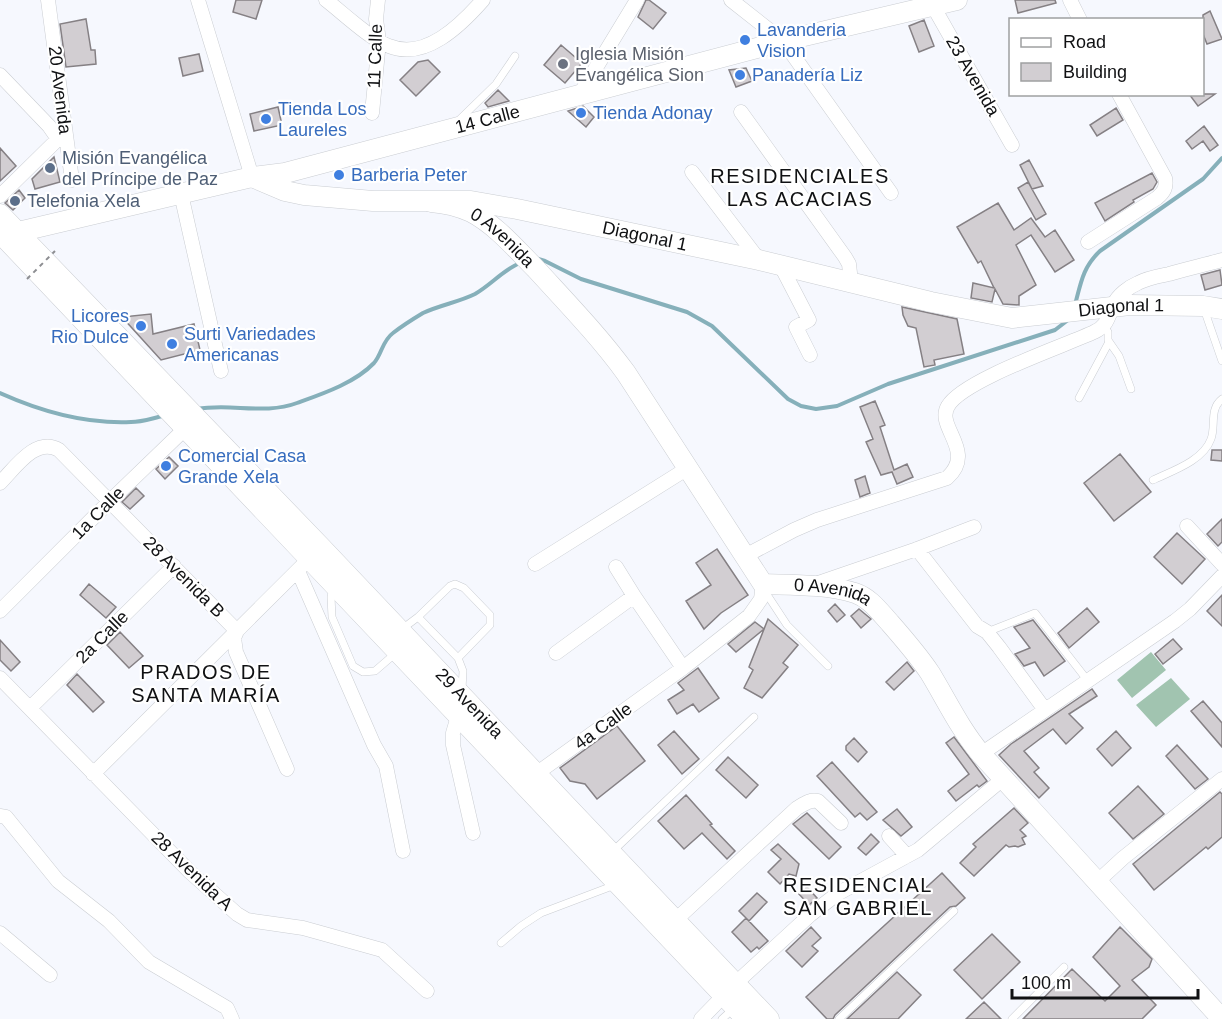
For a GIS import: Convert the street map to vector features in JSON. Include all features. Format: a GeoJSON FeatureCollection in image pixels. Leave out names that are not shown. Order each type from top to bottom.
{"type":"FeatureCollection","features":[{"type":"Feature","properties":{"kind":"street","name":"20 Avenida"},"geometry":{"type":"LineString","coordinates":[[48,0],[62,139],[72,180]]}},
{"type":"Feature","properties":{"kind":"street"},"geometry":{"type":"LineString","coordinates":[[198,0],[252,177]]}},
{"type":"Feature","properties":{"kind":"street"},"geometry":{"type":"LineString","coordinates":[[326,0],[387,46],[408,50],[438,40],[460,23],[480,1]]}},
{"type":"Feature","properties":{"kind":"street","name":"11 Calle"},"geometry":{"type":"LineString","coordinates":[[372,113],[379,41],[376,19],[378,0]]}},
{"type":"Feature","properties":{"kind":"street"},"geometry":{"type":"LineString","coordinates":[[731,0],[783,41],[891,193]]}},
{"type":"Feature","properties":{"kind":"street"},"geometry":{"type":"LineString","coordinates":[[1070,0],[1079,18]]}},
{"type":"Feature","properties":{"kind":"street"},"geometry":{"type":"LineString","coordinates":[[580,94],[634,1]]}},
{"type":"Feature","properties":{"kind":"street","name":"14 Calle"},"geometry":{"type":"LineString","coordinates":[[6,237],[252,177],[285,173],[783,41],[944,2]]}},
{"type":"Feature","properties":{"kind":"street","name":"23 Avenida"},"geometry":{"type":"LineString","coordinates":[[944,2],[1012,145]]}},
{"type":"Feature","properties":{"kind":"street"},"geometry":{"type":"LineString","coordinates":[[0,75],[62,139],[0,196]]}},
{"type":"Feature","properties":{"kind":"street"},"geometry":{"type":"LineString","coordinates":[[1088,242],[1157,198],[1166,185],[1165,178],[1120,96]]}},
{"type":"Feature","properties":{"kind":"street"},"geometry":{"type":"LineString","coordinates":[[741,112],[845,257],[850,269],[851,282]]}},
{"type":"Feature","properties":{"kind":"street"},"geometry":{"type":"LineString","coordinates":[[692,172],[759,260]]}},
{"type":"Feature","properties":{"kind":"street","name":"Diagonal 1"},"geometry":{"type":"LineString","coordinates":[[252,177],[295,194],[373,201],[471,201],[518,209],[759,260],[980,313],[1018,318],[1130,305],[1212,308]]}},
{"type":"Feature","properties":{"kind":"street"},"geometry":{"type":"LineString","coordinates":[[181,194],[221,371]]}},
{"type":"Feature","properties":{"kind":"street","name":"0 Avenida"},"geometry":{"type":"LineString","coordinates":[[431,202],[445,203],[471,212],[509,241],[555,289],[615,358],[746,556],[764,587],[810,586],[856,594],[872,603],[906,641],[928,671],[958,723],[981,754],[1221,1019]]}},
{"type":"Feature","properties":{"kind":"street"},"geometry":{"type":"LineString","coordinates":[[0,214],[6,237]]}},
{"type":"Feature","properties":{"kind":"street","name":"29 Avenida"},"geometry":{"type":"LineString","coordinates":[[6,237],[170,388],[190,421],[303,565],[334,585],[458,716],[530,779]]}},
{"type":"Feature","properties":{"kind":"street","name":"29 Avenida"},"geometry":{"type":"LineString","coordinates":[[6,237],[149,390],[190,421],[461,694],[530,779],[670,925],[732,1005],[769,1019]]}},
{"type":"Feature","properties":{"kind":"street"},"geometry":{"type":"LineString","coordinates":[[746,556],[817,520],[947,478],[958,463],[946,415],[947,407],[956,398],[1014,365],[1095,332],[1104,326],[1111,316],[1113,306],[1122,294],[1144,280],[1222,260]]}},
{"type":"Feature","properties":{"kind":"street"},"geometry":{"type":"LineString","coordinates":[[781,266],[809,320],[796,327],[810,355]]}},
{"type":"Feature","properties":{"kind":"street","name":"1a Calle"},"geometry":{"type":"LineString","coordinates":[[0,611],[190,421]]}},
{"type":"Feature","properties":{"kind":"street","name":"28 Avenida B"},"geometry":{"type":"LineString","coordinates":[[0,483],[33,451],[42,446],[59,450],[237,631],[234,638],[236,652],[287,769]]}},
{"type":"Feature","properties":{"kind":"street"},"geometry":{"type":"LineString","coordinates":[[535,564],[688,468]]}},
{"type":"Feature","properties":{"kind":"street"},"geometry":{"type":"LineString","coordinates":[[1187,526],[1222,564]]}},
{"type":"Feature","properties":{"kind":"street"},"geometry":{"type":"LineString","coordinates":[[810,586],[974,527]]}},
{"type":"Feature","properties":{"kind":"street"},"geometry":{"type":"LineString","coordinates":[[917,549],[977,626],[987,632],[1045,710]]}},
{"type":"Feature","properties":{"kind":"street"},"geometry":{"type":"LineString","coordinates":[[93,774],[303,565],[374,745],[386,766],[403,851]]}},
{"type":"Feature","properties":{"kind":"street","name":"2a Calle"},"geometry":{"type":"LineString","coordinates":[[30,708],[174,566]]}},
{"type":"Feature","properties":{"kind":"street"},"geometry":{"type":"LineString","coordinates":[[616,567],[683,668]]}},
{"type":"Feature","properties":{"kind":"street"},"geometry":{"type":"LineString","coordinates":[[981,754],[1175,621],[1222,576]]}},
{"type":"Feature","properties":{"kind":"street","name":"4a Calle"},"geometry":{"type":"LineString","coordinates":[[530,779],[683,668],[749,616],[757,608],[764,587]]}},
{"type":"Feature","properties":{"kind":"street"},"geometry":{"type":"LineString","coordinates":[[556,653],[634,596]]}},
{"type":"Feature","properties":{"kind":"street","name":"28 Avenida A"},"geometry":{"type":"LineString","coordinates":[[0,678],[190,872],[242,918],[303,928],[382,950],[427,991]]}},
{"type":"Feature","properties":{"kind":"street"},"geometry":{"type":"LineString","coordinates":[[458,716],[453,745],[473,833]]}},
{"type":"Feature","properties":{"kind":"street"},"geometry":{"type":"LineString","coordinates":[[701,1019],[732,1005],[810,915],[837,894],[907,856],[1004,778]]}},
{"type":"Feature","properties":{"kind":"street"},"geometry":{"type":"LineString","coordinates":[[1097,882],[1123,858],[1222,779]]}},
{"type":"Feature","properties":{"kind":"street"},"geometry":{"type":"LineString","coordinates":[[670,925],[805,803],[818,801],[841,823]]}},
{"type":"Feature","properties":{"kind":"street"},"geometry":{"type":"LineString","coordinates":[[0,816],[6,817],[58,881],[109,921],[148,962],[227,1008],[232,1019]]}},
{"type":"Feature","properties":{"kind":"street"},"geometry":{"type":"LineString","coordinates":[[889,836],[907,856]]}},
{"type":"Feature","properties":{"kind":"street","name":"29 Avenida"},"geometry":{"type":"LineString","coordinates":[[606,858],[618,884],[670,925]]}},
{"type":"Feature","properties":{"kind":"street"},"geometry":{"type":"LineString","coordinates":[[0,933],[50,975]]}},
{"type":"Feature","properties":{"kind":"lane"},"geometry":{"type":"LineString","coordinates":[[449,128],[473,108],[496,84],[515,56]]}},
{"type":"Feature","properties":{"kind":"lane"},"geometry":{"type":"LineString","coordinates":[[1212,308],[1222,361]]}},
{"type":"Feature","properties":{"kind":"lane"},"geometry":{"type":"LineString","coordinates":[[1104,326],[1108,332],[1109,342],[1119,356],[1131,389]]}},
{"type":"Feature","properties":{"kind":"lane"},"geometry":{"type":"LineString","coordinates":[[1079,398],[1109,342]]}},
{"type":"Feature","properties":{"kind":"lane"},"geometry":{"type":"LineString","coordinates":[[1154,480],[1189,463],[1209,444],[1212,439],[1215,406],[1222,399]]}},
{"type":"Feature","properties":{"kind":"lane"},"geometry":{"type":"LineString","coordinates":[[334,585],[331,597],[332,617],[354,666],[363,672],[375,671],[398,652]]}},
{"type":"Feature","properties":{"kind":"lane"},"geometry":{"type":"LineString","coordinates":[[400,630],[418,617],[450,586],[459,585],[490,615],[490,625],[458,657]]}},
{"type":"Feature","properties":{"kind":"lane"},"geometry":{"type":"LineString","coordinates":[[764,587],[787,625],[828,666]]}},
{"type":"Feature","properties":{"kind":"lane"},"geometry":{"type":"LineString","coordinates":[[987,632],[1035,613],[1088,681]]}},
{"type":"Feature","properties":{"kind":"lane"},"geometry":{"type":"LineString","coordinates":[[418,617],[458,657],[463,671],[461,694]]}},
{"type":"Feature","properties":{"kind":"lane"},"geometry":{"type":"LineString","coordinates":[[606,858],[754,717]]}},
{"type":"Feature","properties":{"kind":"lane"},"geometry":{"type":"LineString","coordinates":[[501,943],[541,913],[618,884]]}},
{"type":"Feature","properties":{"kind":"lane"},"geometry":{"type":"LineString","coordinates":[[838,1019],[954,911]]}},
{"type":"Feature","properties":{"kind":"lane"},"geometry":{"type":"LineString","coordinates":[[1012,1019],[1064,967]]}},
{"type":"Feature","properties":{"kind":"path"},"geometry":{"type":"LineString","coordinates":[[27,279],[55,251]]}},
{"type":"Feature","properties":{"kind":"green space"},"geometry":{"type":"Polygon","coordinates":[[[1151,652],[1166,670],[1132,698],[1117,680],[1151,652]]]}},
{"type":"Feature","properties":{"kind":"green space"},"geometry":{"type":"Polygon","coordinates":[[[1171,678],[1190,699],[1156,727],[1136,705],[1171,678]]]}},
{"type":"Feature","properties":{"kind":"building"},"geometry":{"type":"Polygon","coordinates":[[[236,0],[262,0],[256,19],[233,12],[236,0]]]}},
{"type":"Feature","properties":{"kind":"building"},"geometry":{"type":"Polygon","coordinates":[[[646,0],[666,13],[653,29],[638,17],[646,0]]]}},
{"type":"Feature","properties":{"kind":"building"},"geometry":{"type":"Polygon","coordinates":[[[1015,0],[1055,0],[1056,3],[1018,13],[1015,0]]]}},
{"type":"Feature","properties":{"kind":"building"},"geometry":{"type":"Polygon","coordinates":[[[1210,11],[1222,39],[1207,44],[1204,36],[1203,15],[1210,11]]]}},
{"type":"Feature","properties":{"kind":"building"},"geometry":{"type":"Polygon","coordinates":[[[86,19],[91,50],[95,50],[96,64],[66,67],[60,24],[86,19]]]}},
{"type":"Feature","properties":{"kind":"building"},"geometry":{"type":"Polygon","coordinates":[[[924,20],[934,46],[919,52],[909,26],[924,20]]]}},
{"type":"Feature","properties":{"kind":"building","name":"Iglesia Misión Evangélica Sion"},"geometry":{"type":"Polygon","coordinates":[[[561,45],[582,63],[565,83],[544,65],[561,45]]]}},
{"type":"Feature","properties":{"kind":"building"},"geometry":{"type":"Polygon","coordinates":[[[199,54],[203,71],[183,76],[179,58],[199,54]]]}},
{"type":"Feature","properties":{"kind":"building"},"geometry":{"type":"Polygon","coordinates":[[[428,60],[440,72],[416,96],[400,80],[418,62],[428,60]]]}},
{"type":"Feature","properties":{"kind":"building","name":"Panadería Liz"},"geometry":{"type":"Polygon","coordinates":[[[746,68],[752,81],[736,87],[729,70],[746,68]]]}},
{"type":"Feature","properties":{"kind":"building"},"geometry":{"type":"Polygon","coordinates":[[[498,90],[509,101],[488,107],[485,103],[498,90]]]}},
{"type":"Feature","properties":{"kind":"building"},"geometry":{"type":"Polygon","coordinates":[[[1215,94],[1198,106],[1190,96],[1215,94]]]}},
{"type":"Feature","properties":{"kind":"building","name":"Tienda Adonay"},"geometry":{"type":"Polygon","coordinates":[[[583,106],[594,117],[586,127],[568,111],[583,106]]]}},
{"type":"Feature","properties":{"kind":"building","name":"Tienda Los Laureles"},"geometry":{"type":"Polygon","coordinates":[[[278,107],[282,125],[254,131],[250,114],[278,107]]]}},
{"type":"Feature","properties":{"kind":"building"},"geometry":{"type":"Polygon","coordinates":[[[1116,108],[1123,120],[1097,136],[1090,125],[1116,108]]]}},
{"type":"Feature","properties":{"kind":"building"},"geometry":{"type":"Polygon","coordinates":[[[1204,126],[1218,145],[1210,151],[1203,141],[1192,149],[1186,141],[1204,126]]]}},
{"type":"Feature","properties":{"kind":"building"},"geometry":{"type":"Polygon","coordinates":[[[0,148],[16,166],[0,181],[0,148]]]}},
{"type":"Feature","properties":{"kind":"building","name":"Misión Evangélica del Príncipe de Paz"},"geometry":{"type":"Polygon","coordinates":[[[54,157],[60,182],[35,189],[32,179],[54,157]]]}},
{"type":"Feature","properties":{"kind":"building"},"geometry":{"type":"Polygon","coordinates":[[[1029,160],[1043,186],[1032,189],[1020,165],[1029,160]]]}},
{"type":"Feature","properties":{"kind":"building"},"geometry":{"type":"Polygon","coordinates":[[[1152,173],[1157,182],[1153,189],[1133,200],[1134,202],[1105,221],[1095,203],[1152,173]]]}},
{"type":"Feature","properties":{"kind":"building"},"geometry":{"type":"Polygon","coordinates":[[[1028,182],[1046,214],[1036,220],[1018,188],[1028,182]]]}},
{"type":"Feature","properties":{"kind":"building","name":"Telefonia Xela"},"geometry":{"type":"Polygon","coordinates":[[[19,190],[25,198],[13,210],[5,203],[19,190]]]}},
{"type":"Feature","properties":{"kind":"building"},"geometry":{"type":"Polygon","coordinates":[[[998,203],[1014,230],[1031,218],[1045,237],[1055,230],[1074,260],[1055,272],[1031,235],[1016,245],[1036,285],[1019,296],[1019,305],[1003,304],[995,289],[992,302],[971,298],[973,283],[994,288],[981,261],[978,263],[957,227],[998,203]]]}},
{"type":"Feature","properties":{"kind":"building"},"geometry":{"type":"Polygon","coordinates":[[[1220,270],[1222,285],[1205,290],[1201,275],[1220,270]]]}},
{"type":"Feature","properties":{"kind":"building"},"geometry":{"type":"Polygon","coordinates":[[[902,307],[957,319],[964,354],[934,360],[935,365],[924,367],[916,328],[908,326],[902,307]]]}},
{"type":"Feature","properties":{"kind":"building","name":"Surti Variedades Americanas"},"geometry":{"type":"Polygon","coordinates":[[[151,314],[153,334],[194,324],[200,350],[161,360],[122,317],[151,314]]]}},
{"type":"Feature","properties":{"kind":"building"},"geometry":{"type":"Polygon","coordinates":[[[875,401],[885,425],[880,427],[894,470],[907,464],[913,477],[897,484],[892,472],[881,475],[866,442],[873,439],[860,407],[875,401]]]}},
{"type":"Feature","properties":{"kind":"building"},"geometry":{"type":"Polygon","coordinates":[[[1212,450],[1222,450],[1222,461],[1211,460],[1212,450]]]}},
{"type":"Feature","properties":{"kind":"building"},"geometry":{"type":"Polygon","coordinates":[[[1120,454],[1151,492],[1114,521],[1084,483],[1120,454]]]}},
{"type":"Feature","properties":{"kind":"building","name":"Comercial Casa Grande Xela"},"geometry":{"type":"Polygon","coordinates":[[[169,457],[178,466],[165,479],[156,469],[169,457]]]}},
{"type":"Feature","properties":{"kind":"building"},"geometry":{"type":"Polygon","coordinates":[[[865,476],[870,493],[860,497],[855,480],[865,476]]]}},
{"type":"Feature","properties":{"kind":"building"},"geometry":{"type":"Polygon","coordinates":[[[136,488],[144,496],[130,509],[122,502],[136,488]]]}},
{"type":"Feature","properties":{"kind":"building"},"geometry":{"type":"Polygon","coordinates":[[[1222,519],[1222,542],[1218,546],[1207,534],[1222,519]]]}},
{"type":"Feature","properties":{"kind":"building"},"geometry":{"type":"Polygon","coordinates":[[[1177,533],[1205,559],[1182,584],[1154,557],[1177,533]]]}},
{"type":"Feature","properties":{"kind":"building"},"geometry":{"type":"Polygon","coordinates":[[[717,549],[748,595],[721,613],[704,629],[686,601],[711,585],[696,563],[717,549]]]}},
{"type":"Feature","properties":{"kind":"building"},"geometry":{"type":"Polygon","coordinates":[[[89,584],[116,607],[106,618],[80,595],[89,584]]]}},
{"type":"Feature","properties":{"kind":"building"},"geometry":{"type":"Polygon","coordinates":[[[1222,595],[1222,626],[1207,611],[1222,595]]]}},
{"type":"Feature","properties":{"kind":"building"},"geometry":{"type":"Polygon","coordinates":[[[835,604],[845,615],[837,622],[828,611],[835,604]]]}},
{"type":"Feature","properties":{"kind":"building"},"geometry":{"type":"Polygon","coordinates":[[[1087,608],[1099,622],[1069,648],[1058,633],[1087,608]]]}},
{"type":"Feature","properties":{"kind":"building"},"geometry":{"type":"Polygon","coordinates":[[[859,609],[871,619],[861,628],[851,616],[859,609]]]}},
{"type":"Feature","properties":{"kind":"building"},"geometry":{"type":"Polygon","coordinates":[[[768,619],[798,645],[783,663],[788,667],[762,698],[744,688],[753,670],[749,667],[768,619]]]}},
{"type":"Feature","properties":{"kind":"building"},"geometry":{"type":"Polygon","coordinates":[[[1033,620],[1065,661],[1044,676],[1035,662],[1024,666],[1015,654],[1030,648],[1014,627],[1033,620]]]}},
{"type":"Feature","properties":{"kind":"building"},"geometry":{"type":"Polygon","coordinates":[[[755,622],[764,629],[736,652],[728,644],[755,622]]]}},
{"type":"Feature","properties":{"kind":"building"},"geometry":{"type":"Polygon","coordinates":[[[120,632],[143,656],[129,668],[107,645],[120,632]]]}},
{"type":"Feature","properties":{"kind":"building"},"geometry":{"type":"Polygon","coordinates":[[[1173,639],[1182,649],[1163,664],[1155,654],[1173,639]]]}},
{"type":"Feature","properties":{"kind":"building"},"geometry":{"type":"Polygon","coordinates":[[[0,640],[20,662],[11,671],[0,660],[0,640]]]}},
{"type":"Feature","properties":{"kind":"building"},"geometry":{"type":"Polygon","coordinates":[[[907,662],[914,671],[894,690],[886,682],[907,662]]]}},
{"type":"Feature","properties":{"kind":"building"},"geometry":{"type":"Polygon","coordinates":[[[698,668],[719,698],[699,712],[693,704],[677,714],[668,700],[684,690],[678,683],[698,668]]]}},
{"type":"Feature","properties":{"kind":"building"},"geometry":{"type":"Polygon","coordinates":[[[77,674],[104,702],[93,712],[67,685],[77,674]]]}},
{"type":"Feature","properties":{"kind":"building"},"geometry":{"type":"Polygon","coordinates":[[[1092,689],[1097,696],[1069,714],[1083,728],[1066,744],[1053,729],[1024,751],[1039,768],[1034,772],[1049,788],[1039,798],[999,755],[1011,744],[1092,689]]]}},
{"type":"Feature","properties":{"kind":"building"},"geometry":{"type":"Polygon","coordinates":[[[1203,701],[1222,723],[1222,747],[1191,711],[1203,701]]]}},
{"type":"Feature","properties":{"kind":"building"},"geometry":{"type":"Polygon","coordinates":[[[617,726],[645,761],[597,799],[585,784],[570,781],[560,768],[617,726]]]}},
{"type":"Feature","properties":{"kind":"building"},"geometry":{"type":"Polygon","coordinates":[[[674,731],[699,759],[682,774],[658,745],[674,731]]]}},
{"type":"Feature","properties":{"kind":"building"},"geometry":{"type":"Polygon","coordinates":[[[1116,731],[1131,748],[1112,766],[1097,749],[1116,731]]]}},
{"type":"Feature","properties":{"kind":"building"},"geometry":{"type":"Polygon","coordinates":[[[954,737],[987,781],[979,787],[977,785],[956,801],[948,791],[969,774],[946,743],[954,737]]]}},
{"type":"Feature","properties":{"kind":"building"},"geometry":{"type":"Polygon","coordinates":[[[854,738],[867,752],[858,762],[846,750],[846,746],[854,738]]]}},
{"type":"Feature","properties":{"kind":"building"},"geometry":{"type":"Polygon","coordinates":[[[1177,745],[1208,779],[1195,789],[1166,756],[1177,745]]]}},
{"type":"Feature","properties":{"kind":"building"},"geometry":{"type":"Polygon","coordinates":[[[728,757],[758,785],[746,798],[716,770],[728,757]]]}},
{"type":"Feature","properties":{"kind":"building"},"geometry":{"type":"Polygon","coordinates":[[[832,762],[877,812],[867,820],[860,813],[855,817],[817,776],[832,762]]]}},
{"type":"Feature","properties":{"kind":"building"},"geometry":{"type":"Polygon","coordinates":[[[1138,786],[1164,814],[1133,839],[1109,813],[1138,786]]]}},
{"type":"Feature","properties":{"kind":"building"},"geometry":{"type":"Polygon","coordinates":[[[1220,792],[1222,794],[1222,837],[1208,849],[1206,847],[1154,890],[1133,864],[1220,792]]]}},
{"type":"Feature","properties":{"kind":"building"},"geometry":{"type":"Polygon","coordinates":[[[686,795],[735,851],[727,859],[702,833],[684,849],[658,821],[686,795]]]}},
{"type":"Feature","properties":{"kind":"building"},"geometry":{"type":"Polygon","coordinates":[[[1014,808],[1028,823],[1020,830],[1026,836],[1022,838],[1025,844],[1018,847],[1006,845],[974,876],[960,863],[976,847],[973,844],[1014,808]]]}},
{"type":"Feature","properties":{"kind":"building"},"geometry":{"type":"Polygon","coordinates":[[[897,809],[912,827],[901,836],[883,820],[897,809]]]}},
{"type":"Feature","properties":{"kind":"building"},"geometry":{"type":"Polygon","coordinates":[[[807,813],[841,847],[829,859],[793,824],[807,813]]]}},
{"type":"Feature","properties":{"kind":"building"},"geometry":{"type":"Polygon","coordinates":[[[871,834],[879,842],[866,855],[858,848],[871,834]]]}},
{"type":"Feature","properties":{"kind":"building"},"geometry":{"type":"Polygon","coordinates":[[[778,844],[799,864],[796,876],[789,874],[780,884],[768,872],[781,859],[771,850],[778,844]]]}},
{"type":"Feature","properties":{"kind":"building"},"geometry":{"type":"Polygon","coordinates":[[[942,873],[965,898],[956,906],[950,907],[833,1019],[827,1019],[806,997],[942,873]]]}},
{"type":"Feature","properties":{"kind":"building"},"geometry":{"type":"Polygon","coordinates":[[[807,887],[817,898],[809,905],[799,894],[807,887]]]}},
{"type":"Feature","properties":{"kind":"building"},"geometry":{"type":"Polygon","coordinates":[[[757,893],[767,902],[749,921],[739,911],[757,893]]]}},
{"type":"Feature","properties":{"kind":"building"},"geometry":{"type":"Polygon","coordinates":[[[746,918],[768,941],[759,949],[757,947],[751,952],[732,932],[746,918]]]}},
{"type":"Feature","properties":{"kind":"building"},"geometry":{"type":"Polygon","coordinates":[[[811,927],[821,938],[812,946],[818,951],[802,967],[786,951],[811,927]]]}},
{"type":"Feature","properties":{"kind":"building"},"geometry":{"type":"Polygon","coordinates":[[[1120,927],[1152,959],[1149,967],[1132,980],[1156,1005],[1142,1019],[1023,1019],[1072,969],[1105,1001],[1120,986],[1093,957],[1120,927]]]}},
{"type":"Feature","properties":{"kind":"building"},"geometry":{"type":"Polygon","coordinates":[[[992,934],[1020,962],[982,999],[954,970],[992,934]]]}},
{"type":"Feature","properties":{"kind":"building"},"geometry":{"type":"Polygon","coordinates":[[[897,972],[921,995],[898,1019],[847,1019],[897,972]]]}},
{"type":"Feature","properties":{"kind":"building"},"geometry":{"type":"Polygon","coordinates":[[[984,1002],[1001,1019],[966,1019],[984,1002]]]}},
{"type":"Feature","properties":{"kind":"waterway"},"geometry":{"type":"LineString","coordinates":[[1075,305],[1086,269],[1094,257],[1203,179],[1222,158]]}},
{"type":"Feature","properties":{"kind":"waterway"},"geometry":{"type":"LineString","coordinates":[[535,258],[581,279],[687,312],[712,326],[788,399],[801,406],[816,409],[837,406],[888,384],[1055,330],[1068,320]]}},
{"type":"Feature","properties":{"kind":"waterway"},"geometry":{"type":"LineString","coordinates":[[197,409],[273,408],[307,400],[338,387],[374,363],[387,340],[404,325],[423,313],[475,294],[520,263]]}},
{"type":"Feature","properties":{"kind":"waterway"},"geometry":{"type":"LineString","coordinates":[[0,393],[47,411],[98,421],[135,422],[163,416]]}},
{"type":"Feature","properties":{"kind":"place","name":"Lavanderia Vision"},"geometry":{"type":"Point","coordinates":[745,40]}},
{"type":"Feature","properties":{"kind":"place","name":"Iglesia Misión Evangélica Sion"},"geometry":{"type":"Point","coordinates":[563,64]}},
{"type":"Feature","properties":{"kind":"place","name":"Panadería Liz"},"geometry":{"type":"Point","coordinates":[740,75]}},
{"type":"Feature","properties":{"kind":"place","name":"Tienda Adonay"},"geometry":{"type":"Point","coordinates":[581,113]}},
{"type":"Feature","properties":{"kind":"place","name":"Tienda Los Laureles"},"geometry":{"type":"Point","coordinates":[266,119]}},
{"type":"Feature","properties":{"kind":"place","name":"Misión Evangélica del Príncipe de Paz"},"geometry":{"type":"Point","coordinates":[50,168]}},
{"type":"Feature","properties":{"kind":"place","name":"Barberia Peter"},"geometry":{"type":"Point","coordinates":[339,175]}},
{"type":"Feature","properties":{"kind":"place","name":"Telefonia Xela"},"geometry":{"type":"Point","coordinates":[15,201]}},
{"type":"Feature","properties":{"kind":"place","name":"Licores Rio Dulce"},"geometry":{"type":"Point","coordinates":[141,326]}},
{"type":"Feature","properties":{"kind":"place","name":"Surti Variedades Americanas"},"geometry":{"type":"Point","coordinates":[172,344]}},
{"type":"Feature","properties":{"kind":"place","name":"Comercial Casa Grande Xela"},"geometry":{"type":"Point","coordinates":[166,466]}},
{"type":"Feature","properties":{"kind":"district","name":"RESIDENCIALES LAS ACACIAS"},"geometry":{"type":"Point","coordinates":[800,188]}},
{"type":"Feature","properties":{"kind":"district","name":"PRADOS DE SANTA MARÍA"},"geometry":{"type":"Point","coordinates":[206,684]}},
{"type":"Feature","properties":{"kind":"district","name":"RESIDENCIAL SAN GABRIEL"},"geometry":{"type":"Point","coordinates":[858,896]}}]}
